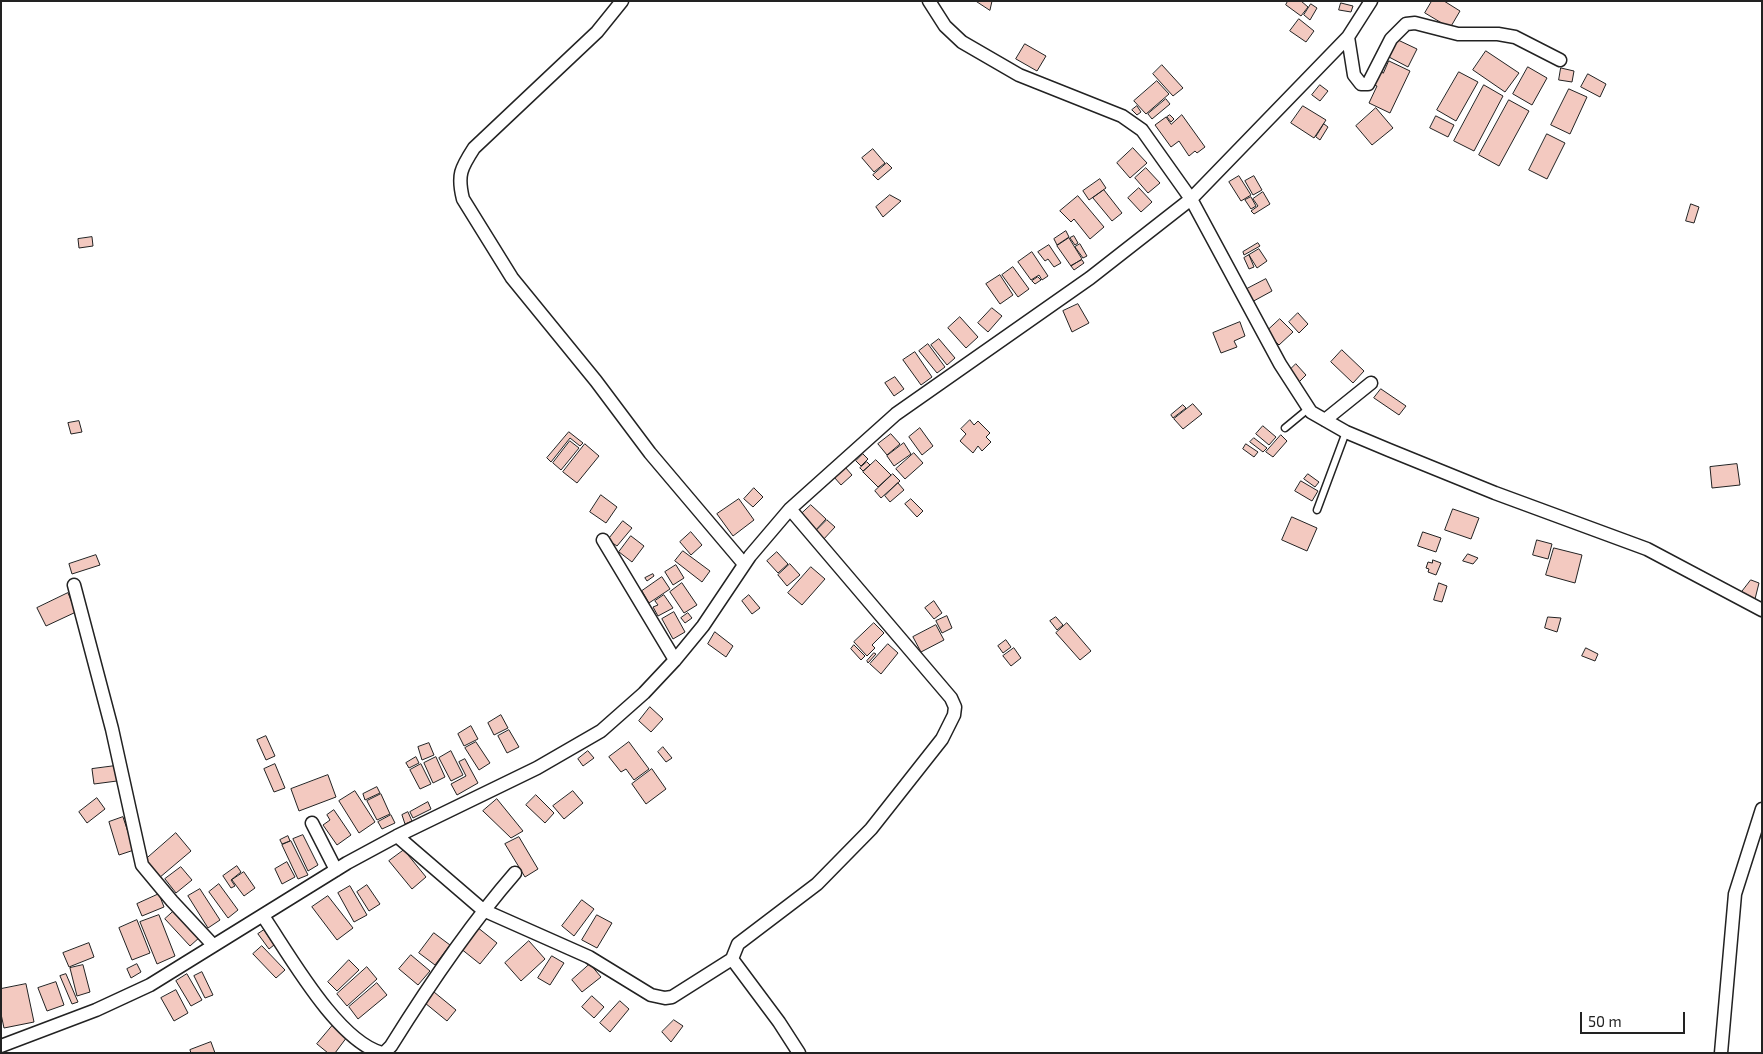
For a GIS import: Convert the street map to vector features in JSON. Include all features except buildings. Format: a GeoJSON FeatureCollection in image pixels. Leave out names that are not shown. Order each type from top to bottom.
{"type":"FeatureCollection","features":[{"type":"Feature","properties":{"kind":"street"},"geometry":{"type":"LineString","coordinates":[[622,1],[597,32],[474,148],[461,168],[459,184],[463,199],[512,278],[596,381],[650,453],[744,564]]}},
{"type":"Feature","properties":{"kind":"street"},"geometry":{"type":"LineString","coordinates":[[929,1],[953,36],[994,62],[1040,84],[1132,122],[1150,140],[1191,199],[1280,364],[1308,409],[1346,432],[1495,493],[1639,546],[1762,610]]}},
{"type":"Feature","properties":{"kind":"street"},"geometry":{"type":"LineString","coordinates":[[1,1046],[96,1010],[150,985],[336,870],[397,836],[537,768],[600,731],[644,693],[675,660],[703,626],[744,564],[790,509],[896,414],[1090,278],[1191,199],[1348,37],[1371,1]]}},
{"type":"Feature","properties":{"kind":"street"},"geometry":{"type":"LineString","coordinates":[[1348,37],[1354,74],[1361,84],[1368,84],[1391,39],[1406,24],[1415,23],[1458,34],[1498,34],[1516,37],[1560,60]]}},
{"type":"Feature","properties":{"kind":"street"},"geometry":{"type":"LineString","coordinates":[[1325,420],[1371,383]]}},
{"type":"Feature","properties":{"kind":"street"},"geometry":{"type":"LineString","coordinates":[[397,836],[483,910],[589,957],[644,992],[659,998],[672,997],[732,959],[738,944],[817,884],[871,828],[942,739],[955,711],[951,698],[790,509]]}},
{"type":"Feature","properties":{"kind":"street"},"geometry":{"type":"LineString","coordinates":[[603,540],[675,660]]}},
{"type":"Feature","properties":{"kind":"street"},"geometry":{"type":"LineString","coordinates":[[74,585],[112,729],[142,865],[172,901],[214,945]]}},
{"type":"Feature","properties":{"kind":"street"},"geometry":{"type":"LineString","coordinates":[[1721,1053],[1735,894],[1762,809]]}},
{"type":"Feature","properties":{"kind":"street"},"geometry":{"type":"LineString","coordinates":[[312,823],[336,870]]}},
{"type":"Feature","properties":{"kind":"street"},"geometry":{"type":"LineString","coordinates":[[263,916],[332,1016],[346,1032],[375,1051],[387,1052],[440,968],[483,910],[515,873]]}},
{"type":"Feature","properties":{"kind":"street"},"geometry":{"type":"LineString","coordinates":[[732,959],[779,1022],[799,1053]]}},
{"type":"Feature","properties":{"kind":"lane"},"geometry":{"type":"LineString","coordinates":[[1286,428],[1308,409]]}},
{"type":"Feature","properties":{"kind":"lane"},"geometry":{"type":"LineString","coordinates":[[1318,510],[1346,432]]}}]}
